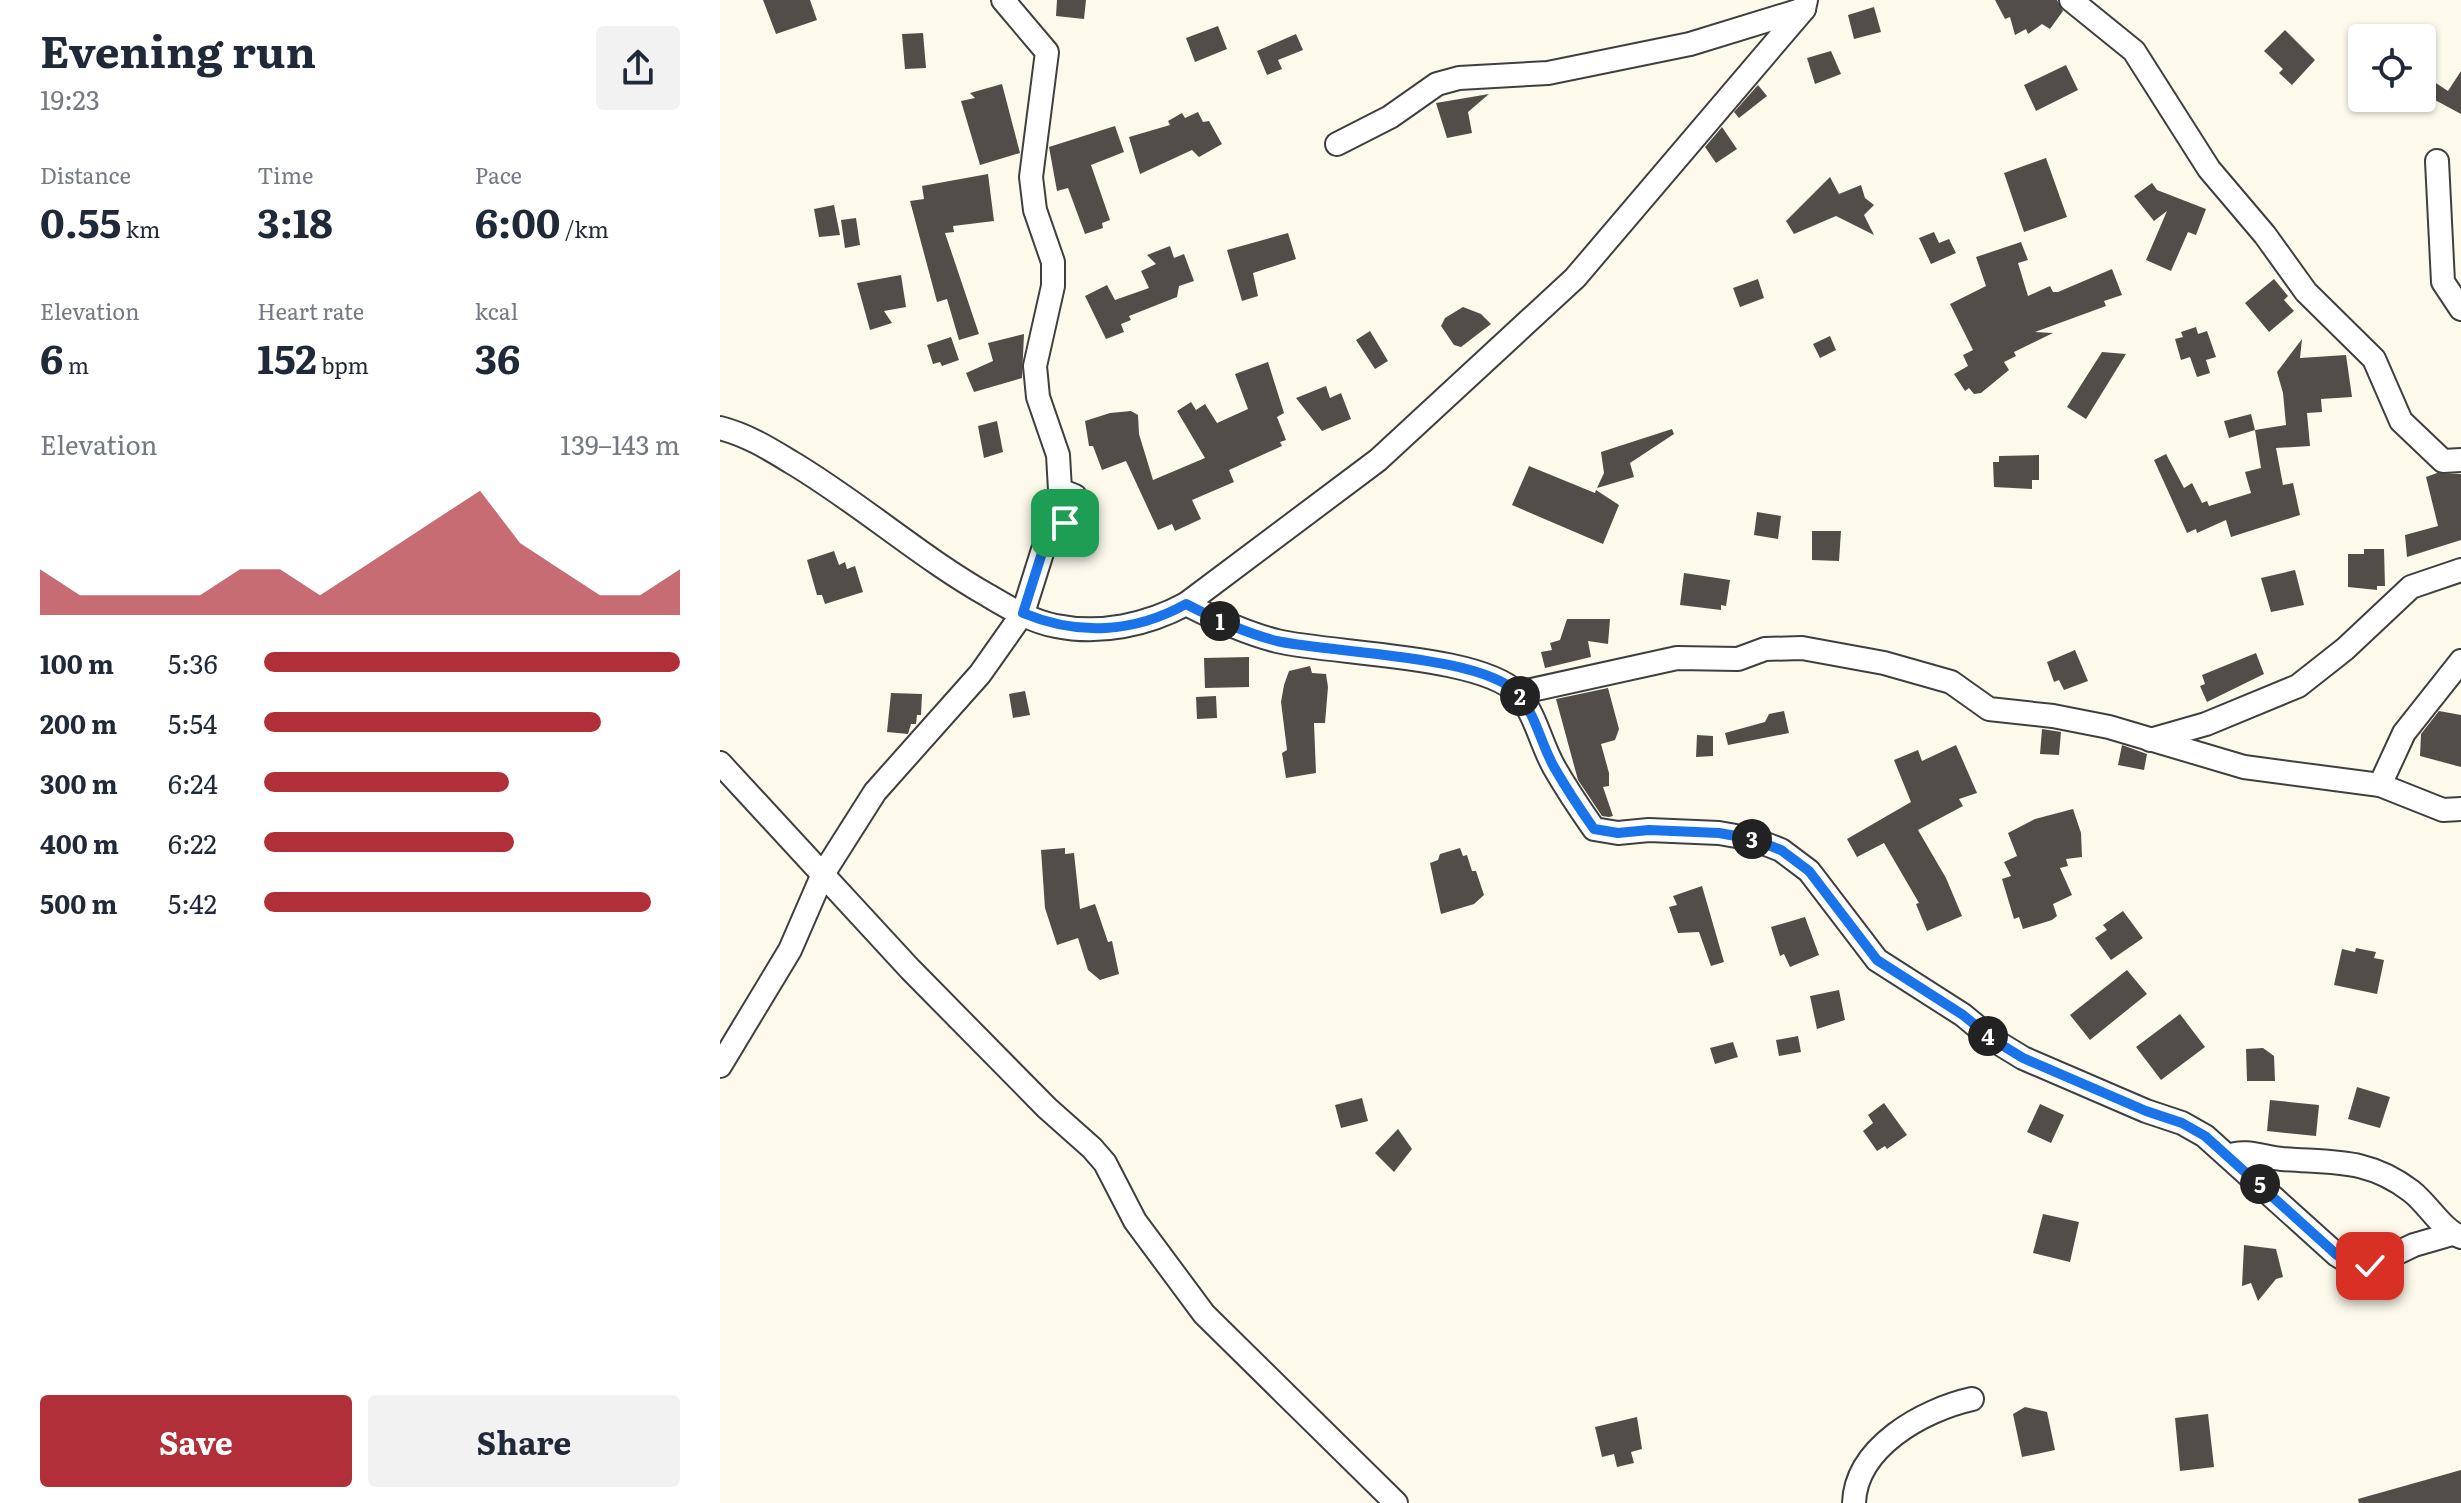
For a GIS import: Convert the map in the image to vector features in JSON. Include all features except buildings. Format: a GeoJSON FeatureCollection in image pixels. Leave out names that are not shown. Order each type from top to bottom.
{"type":"FeatureCollection","features":[{"type":"Feature","properties":{"kind":"street"},"geometry":{"type":"LineString","coordinates":[[720,1066],[790,950],[823,874],[875,792],[980,674],[1023,613],[1047,537],[1065,523],[1075,496],[1060,490],[1058,455],[1038,397],[1035,366],[1053,286],[1053,262],[1035,210],[1031,177],[1047,52],[1003,0]]}},
{"type":"Feature","properties":{"kind":"street"},"geometry":{"type":"LineString","coordinates":[[2071,0],[2134,51],[2209,169],[2265,235],[2306,292],[2374,359],[2407,430],[2443,461],[2461,460]]}},
{"type":"Feature","properties":{"kind":"street"},"geometry":{"type":"LineString","coordinates":[[720,428],[744,434],[828,484],[966,583],[1023,613],[1054,626],[1095,631],[1159,619],[1186,604],[1378,460],[1575,278],[1805,5]]}},
{"type":"Feature","properties":{"kind":"street"},"geometry":{"type":"LineString","coordinates":[[1337,144],[1390,117],[1437,84],[1459,78],[1548,73],[1690,44],[1805,5]]}},
{"type":"Feature","properties":{"kind":"street"},"geometry":{"type":"LineString","coordinates":[[2437,161],[2443,282],[2461,309]]}},
{"type":"Feature","properties":{"kind":"street"},"geometry":{"type":"LineString","coordinates":[[2150,740],[2206,724],[2298,686],[2345,649],[2411,587],[2461,570]]}},
{"type":"Feature","properties":{"kind":"street"},"geometry":{"type":"LineString","coordinates":[[1186,604],[1225,623],[1276,640],[1331,650],[1418,659],[1490,678],[1518,693],[1553,765],[1594,829],[1618,833],[1649,830],[1719,833],[1753,839],[1781,850],[1818,883],[1877,960],[1963,1015],[1992,1039],[2038,1064],[2146,1111],[2182,1123],[2228,1156],[2337,1255],[2355,1266],[2380,1263],[2414,1245],[2457,1235],[2432,1208],[2387,1174],[2348,1162],[2285,1159],[2239,1152],[2228,1156]]}},
{"type":"Feature","properties":{"kind":"street"},"geometry":{"type":"LineString","coordinates":[[1518,693],[1677,658],[1738,659],[1765,649],[1802,648],[1884,663],[1951,682],[1989,709],[2053,716],[2244,767],[2380,785],[2443,810],[2461,809]]}},
{"type":"Feature","properties":{"kind":"street"},"geometry":{"type":"LineString","coordinates":[[2380,785],[2404,733],[2461,661]]}},
{"type":"Feature","properties":{"kind":"street"},"geometry":{"type":"LineString","coordinates":[[720,763],[1009,1071],[1098,1155],[1135,1221],[1204,1314],[1396,1503]]}},
{"type":"Feature","properties":{"kind":"street"},"geometry":{"type":"LineString","coordinates":[[1854,1503],[1855,1488],[1862,1471],[1877,1451],[1926,1415],[1948,1404],[1972,1399]]}},
{"type":"Feature","properties":{"kind":"route"},"geometry":{"type":"LineString","coordinates":[[1065,523],[1047,537],[1023,613],[1054,626],[1095,631],[1159,619],[1186,604],[1225,623],[1276,640],[1331,650],[1418,659],[1490,678],[1518,693],[1553,765],[1594,829],[1618,833],[1649,830],[1719,833],[1753,839],[1781,850],[1809,871],[1838,905],[1858,938],[1877,960],[2023,1058],[2146,1111],[2182,1123],[2205,1136],[2337,1255],[2355,1266],[2370,1266]]}}]}
